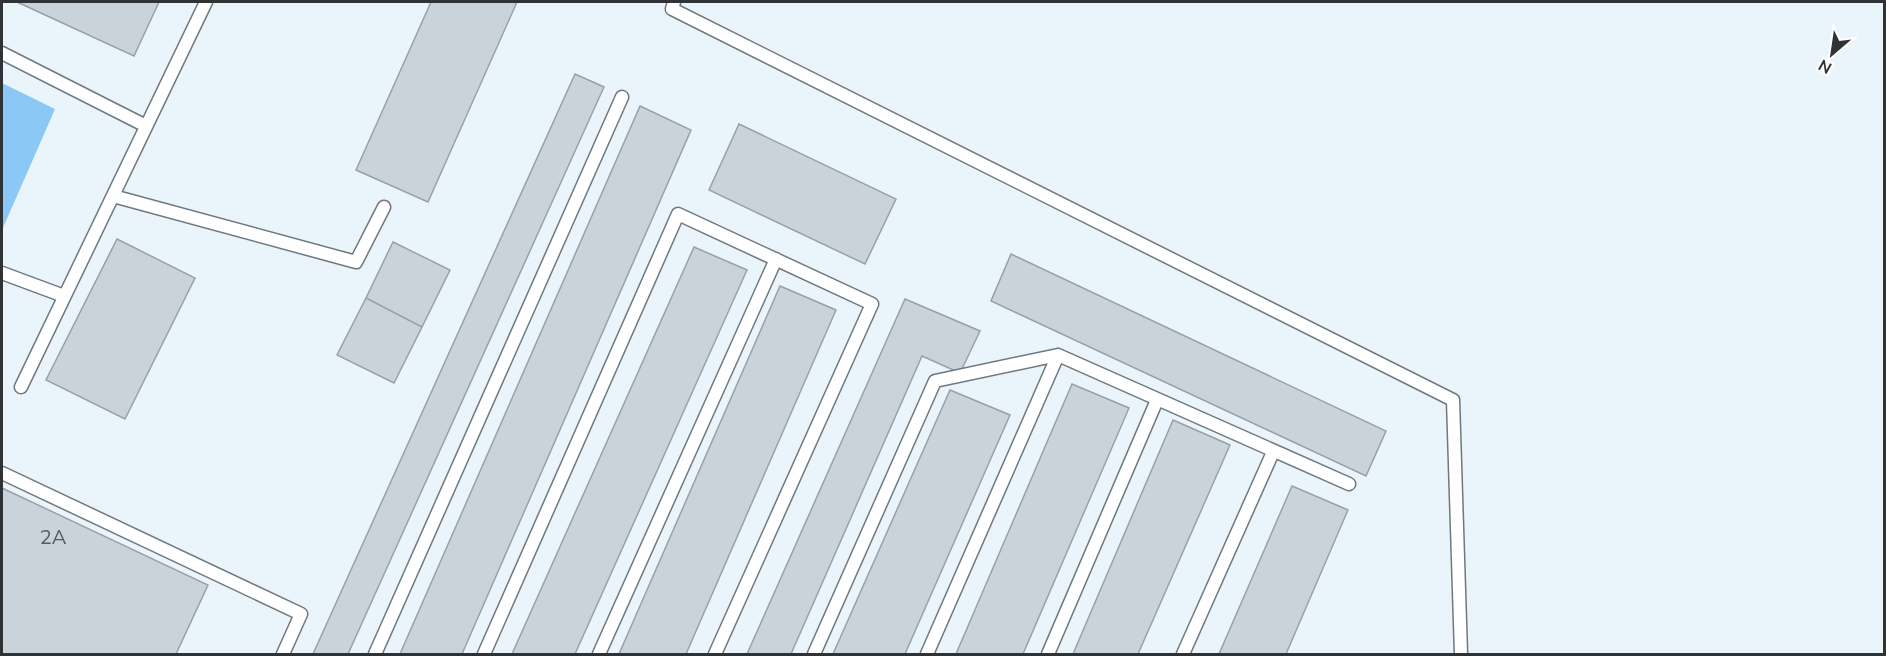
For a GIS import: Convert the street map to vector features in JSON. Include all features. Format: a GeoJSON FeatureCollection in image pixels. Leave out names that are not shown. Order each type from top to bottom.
{"type":"FeatureCollection","features":[{"type":"Feature","properties":{"kind":"lane"},"geometry":{"type":"LineString","coordinates":[[21,387],[206,2]]}},
{"type":"Feature","properties":{"kind":"lane"},"geometry":{"type":"LineString","coordinates":[[674,2],[672,9],[1453,400],[1461,654]]}},
{"type":"Feature","properties":{"kind":"lane"},"geometry":{"type":"LineString","coordinates":[[2,53],[146,126]]}},
{"type":"Feature","properties":{"kind":"lane"},"geometry":{"type":"LineString","coordinates":[[375,654],[622,97]]}},
{"type":"Feature","properties":{"kind":"lane"},"geometry":{"type":"LineString","coordinates":[[113,196],[356,262],[384,207]]}},
{"type":"Feature","properties":{"kind":"lane"},"geometry":{"type":"LineString","coordinates":[[484,654],[678,214],[872,304],[715,654]]}},
{"type":"Feature","properties":{"kind":"lane"},"geometry":{"type":"LineString","coordinates":[[599,654],[776,259]]}},
{"type":"Feature","properties":{"kind":"lane"},"geometry":{"type":"LineString","coordinates":[[2,273],[64,296]]}},
{"type":"Feature","properties":{"kind":"lane"},"geometry":{"type":"LineString","coordinates":[[927,654],[1058,355]]}},
{"type":"Feature","properties":{"kind":"lane"},"geometry":{"type":"LineString","coordinates":[[814,654],[935,381],[1058,355],[1349,484]]}},
{"type":"Feature","properties":{"kind":"lane"},"geometry":{"type":"LineString","coordinates":[[1048,654],[1158,400]]}},
{"type":"Feature","properties":{"kind":"lane"},"geometry":{"type":"LineString","coordinates":[[1183,654],[1273,452]]}},
{"type":"Feature","properties":{"kind":"lane"},"geometry":{"type":"LineString","coordinates":[[2,473],[301,614],[283,654]]}},
{"type":"Feature","properties":{"kind":"shaded area"},"geometry":{"type":"Polygon","coordinates":[[[2,83],[55,109],[2,230],[2,83]]]}},
{"type":"Feature","properties":{"kind":"building"},"geometry":{"type":"Polygon","coordinates":[[[17,2],[159,2],[134,56],[17,2]]]}},
{"type":"Feature","properties":{"kind":"building"},"geometry":{"type":"Polygon","coordinates":[[[431,2],[517,2],[428,202],[356,170],[431,2]]]}},
{"type":"Feature","properties":{"kind":"building"},"geometry":{"type":"Polygon","coordinates":[[[575,74],[604,87],[348,654],[313,654],[575,74]]]}},
{"type":"Feature","properties":{"kind":"building"},"geometry":{"type":"Polygon","coordinates":[[[640,106],[691,130],[462,654],[400,654],[640,106]]]}},
{"type":"Feature","properties":{"kind":"building"},"geometry":{"type":"Polygon","coordinates":[[[739,124],[896,199],[865,264],[709,190],[739,124]]]}},
{"type":"Feature","properties":{"kind":"building"},"geometry":{"type":"Polygon","coordinates":[[[117,239],[195,278],[125,419],[46,380],[117,239]]]}},
{"type":"Feature","properties":{"kind":"building"},"geometry":{"type":"Polygon","coordinates":[[[393,242],[450,270],[422,327],[366,298],[393,242]]]}},
{"type":"Feature","properties":{"kind":"building"},"geometry":{"type":"Polygon","coordinates":[[[694,247],[747,270],[575,654],[512,654],[694,247]]]}},
{"type":"Feature","properties":{"kind":"building"},"geometry":{"type":"Polygon","coordinates":[[[1011,254],[1386,431],[1366,476],[991,301],[1011,254]]]}},
{"type":"Feature","properties":{"kind":"building"},"geometry":{"type":"Polygon","coordinates":[[[780,286],[836,310],[686,654],[619,654],[780,286]]]}},
{"type":"Feature","properties":{"kind":"building"},"geometry":{"type":"Polygon","coordinates":[[[366,298],[422,327],[394,383],[337,355],[366,298]]]}},
{"type":"Feature","properties":{"kind":"building"},"geometry":{"type":"Polygon","coordinates":[[[905,299],[980,331],[960,373],[922,356],[791,654],[747,654],[905,299]]]}},
{"type":"Feature","properties":{"kind":"building"},"geometry":{"type":"Polygon","coordinates":[[[1072,384],[1129,408],[1023,654],[956,654],[1072,384]]]}},
{"type":"Feature","properties":{"kind":"building"},"geometry":{"type":"Polygon","coordinates":[[[950,390],[1010,415],[905,654],[833,654],[950,390]]]}},
{"type":"Feature","properties":{"kind":"building"},"geometry":{"type":"Polygon","coordinates":[[[1173,420],[1230,445],[1138,654],[1073,654],[1173,420]]]}},
{"type":"Feature","properties":{"kind":"building"},"geometry":{"type":"Polygon","coordinates":[[[1292,486],[1348,510],[1286,654],[1219,654],[1292,486]]]}},
{"type":"Feature","properties":{"kind":"building"},"geometry":{"type":"Polygon","coordinates":[[[2,488],[208,585],[176,654],[2,654],[2,488]]]}}]}
